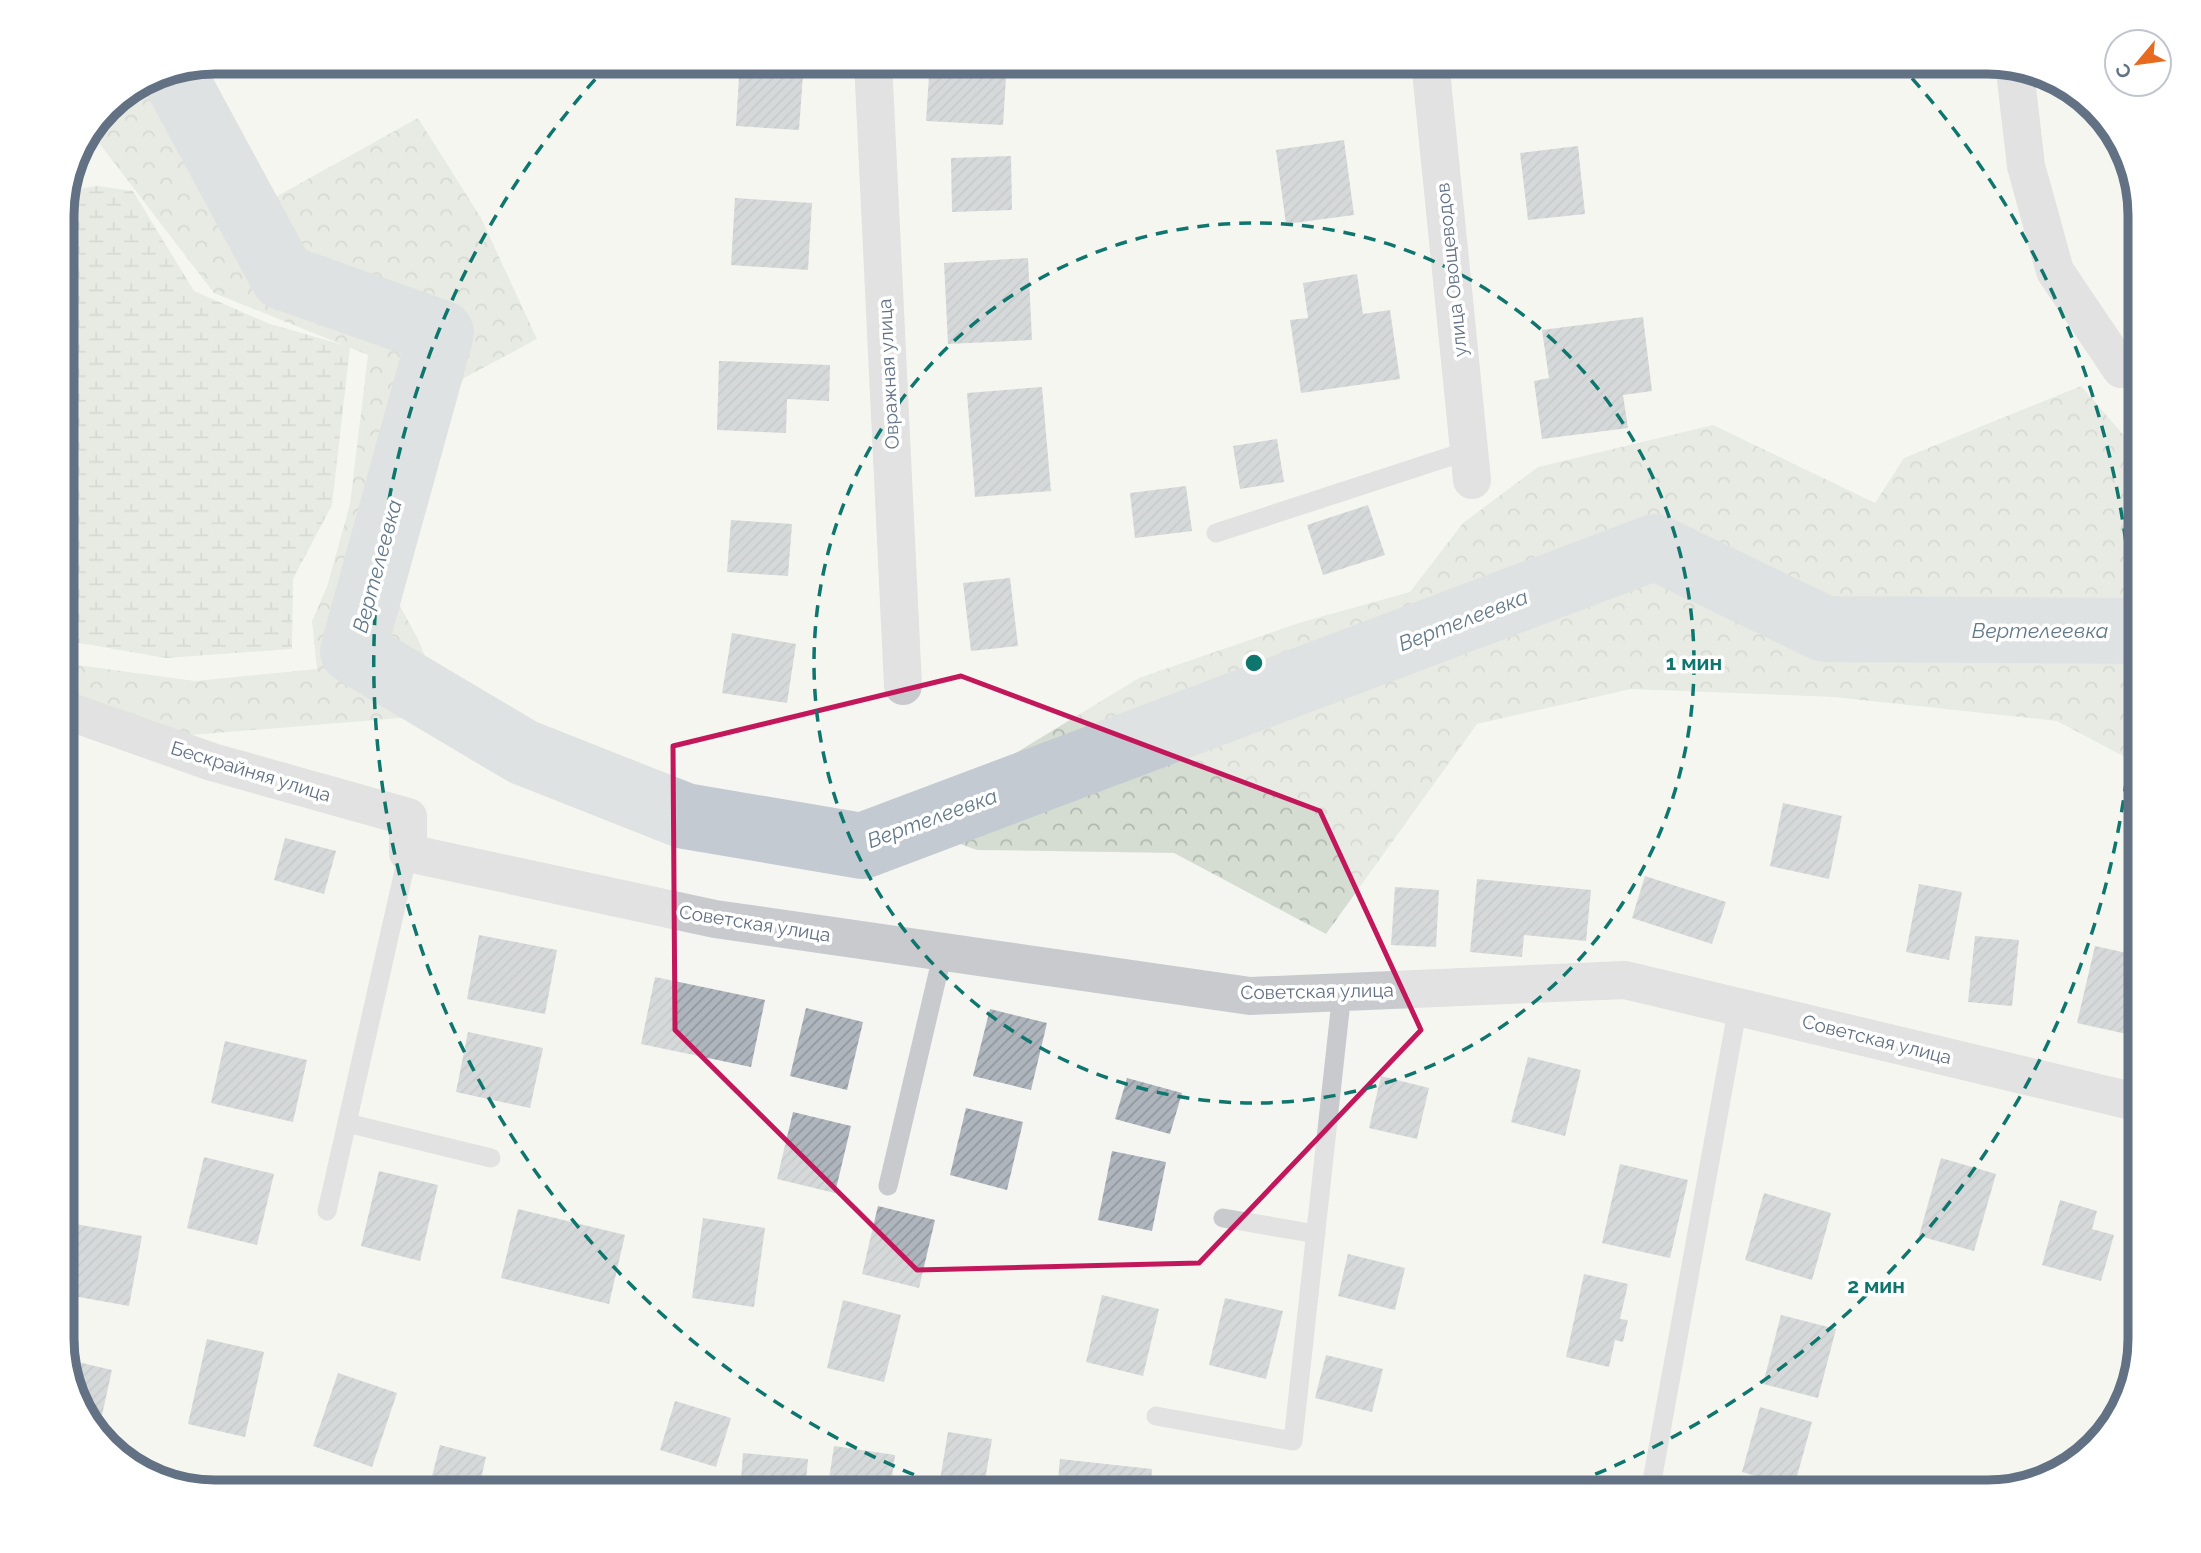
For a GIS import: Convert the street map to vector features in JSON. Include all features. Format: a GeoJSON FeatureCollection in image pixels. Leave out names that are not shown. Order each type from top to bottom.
{"type":"FeatureCollection","features":[{"type":"Feature","properties":{"kind":"street","name":"Овражная улица"},"geometry":{"type":"LineString","coordinates":[[874,74],[903,686]]}},
{"type":"Feature","properties":{"kind":"street","name":"улица Овощеводов"},"geometry":{"type":"LineString","coordinates":[[1431,74],[1471,465]]}},
{"type":"Feature","properties":{"kind":"street"},"geometry":{"type":"LineString","coordinates":[[2016,76],[2026,166],[2055,271],[2121,369]]}},
{"type":"Feature","properties":{"kind":"street","name":"Бескрайняя улица"},"geometry":{"type":"LineString","coordinates":[[74,713],[212,762],[408,817],[408,853]]}},
{"type":"Feature","properties":{"kind":"street","name":"Советская улица"},"geometry":{"type":"LineString","coordinates":[[408,853],[715,919],[1250,996],[1625,980],[2128,1100]]}},
{"type":"Feature","properties":{"kind":"lane"},"geometry":{"type":"LineString","coordinates":[[1216,533],[1471,465]]}},
{"type":"Feature","properties":{"kind":"lane"},"geometry":{"type":"LineString","coordinates":[[327,1212],[408,853]]}},
{"type":"Feature","properties":{"kind":"lane"},"geometry":{"type":"LineString","coordinates":[[888,1186],[943,952]]}},
{"type":"Feature","properties":{"kind":"lane"},"geometry":{"type":"LineString","coordinates":[[1156,1416],[1293,1441],[1342,992]]}},
{"type":"Feature","properties":{"kind":"lane"},"geometry":{"type":"LineString","coordinates":[[1652,1480],[1738,1006]]}},
{"type":"Feature","properties":{"kind":"lane"},"geometry":{"type":"LineString","coordinates":[[347,1123],[491,1158]]}},
{"type":"Feature","properties":{"kind":"lane"},"geometry":{"type":"LineString","coordinates":[[1223,1218],[1316,1234]]}},
{"type":"Feature","properties":{"kind":"highlighted area"},"geometry":{"type":"Polygon","coordinates":[[[961,676],[1320,811],[1421,1030],[1199,1263],[917,1270],[675,1030],[673,746],[961,676]]]}},
{"type":"Feature","properties":{"kind":"green space"},"geometry":{"type":"Polygon","coordinates":[[[179,78],[181,85],[263,204],[418,118],[481,218],[537,339],[464,378],[390,522],[390,588],[418,639],[448,714],[167,737],[74,701],[74,665],[195,681],[317,669],[312,621],[327,587],[350,504],[368,355],[214,293],[96,139],[121,108],[152,88],[169,81],[179,78]]]}},
{"type":"Feature","properties":{"kind":"green space"},"geometry":{"type":"Polygon","coordinates":[[[97,186],[133,191],[194,291],[270,324],[350,347],[332,505],[293,579],[292,649],[166,658],[74,642],[76,189],[97,186]]]}},
{"type":"Feature","properties":{"kind":"green space"},"geometry":{"type":"Polygon","coordinates":[[[2081,386],[2128,440],[2128,759],[2057,721],[1834,697],[1631,689],[1477,724],[1326,934],[1174,853],[977,850],[940,837],[958,788],[1139,678],[1302,622],[1410,592],[1463,523],[1538,467],[1713,425],[1875,503],[1904,458],[2081,386]]]}},
{"type":"Feature","properties":{"kind":"building"},"geometry":{"type":"Polygon","coordinates":[[[739,74],[803,74],[799,130],[736,126],[739,74]]]}},
{"type":"Feature","properties":{"kind":"building"},"geometry":{"type":"Polygon","coordinates":[[[929,74],[1006,74],[1003,125],[926,121],[929,74]]]}},
{"type":"Feature","properties":{"kind":"building"},"geometry":{"type":"Polygon","coordinates":[[[1344,140],[1354,215],[1286,224],[1276,150],[1344,140]]]}},
{"type":"Feature","properties":{"kind":"building"},"geometry":{"type":"Polygon","coordinates":[[[1578,146],[1585,214],[1528,220],[1520,153],[1578,146]]]}},
{"type":"Feature","properties":{"kind":"building"},"geometry":{"type":"Polygon","coordinates":[[[1011,156],[1012,210],[952,212],[951,158],[1011,156]]]}},
{"type":"Feature","properties":{"kind":"building"},"geometry":{"type":"Polygon","coordinates":[[[735,198],[812,203],[808,270],[731,265],[735,198]]]}},
{"type":"Feature","properties":{"kind":"building"},"geometry":{"type":"Polygon","coordinates":[[[1028,258],[1032,340],[948,344],[944,263],[1028,258]]]}},
{"type":"Feature","properties":{"kind":"building"},"geometry":{"type":"Polygon","coordinates":[[[1357,274],[1363,314],[1390,310],[1400,379],[1301,393],[1290,320],[1308,318],[1303,283],[1357,274]]]}},
{"type":"Feature","properties":{"kind":"building"},"geometry":{"type":"Polygon","coordinates":[[[1643,317],[1652,391],[1623,395],[1628,428],[1542,439],[1534,381],[1549,378],[1542,330],[1643,317]]]}},
{"type":"Feature","properties":{"kind":"building"},"geometry":{"type":"Polygon","coordinates":[[[719,361],[830,365],[829,401],[787,399],[786,433],[717,430],[719,361]]]}},
{"type":"Feature","properties":{"kind":"building"},"geometry":{"type":"Polygon","coordinates":[[[1042,387],[1051,491],[975,497],[967,393],[1042,387]]]}},
{"type":"Feature","properties":{"kind":"building"},"geometry":{"type":"Polygon","coordinates":[[[1277,439],[1284,482],[1240,489],[1233,446],[1277,439]]]}},
{"type":"Feature","properties":{"kind":"building"},"geometry":{"type":"Polygon","coordinates":[[[1186,486],[1192,531],[1135,538],[1130,493],[1186,486]]]}},
{"type":"Feature","properties":{"kind":"building"},"geometry":{"type":"Polygon","coordinates":[[[1368,505],[1385,555],[1323,575],[1307,525],[1368,505]]]}},
{"type":"Feature","properties":{"kind":"building"},"geometry":{"type":"Polygon","coordinates":[[[731,520],[792,524],[788,576],[727,572],[731,520]]]}},
{"type":"Feature","properties":{"kind":"building"},"geometry":{"type":"Polygon","coordinates":[[[1010,578],[1018,646],[971,651],[963,583],[1010,578]]]}},
{"type":"Feature","properties":{"kind":"building"},"geometry":{"type":"Polygon","coordinates":[[[732,633],[796,644],[787,703],[722,693],[732,633]]]}},
{"type":"Feature","properties":{"kind":"building"},"geometry":{"type":"Polygon","coordinates":[[[1783,803],[1842,816],[1829,879],[1770,866],[1783,803]]]}},
{"type":"Feature","properties":{"kind":"building"},"geometry":{"type":"Polygon","coordinates":[[[285,838],[336,851],[324,894],[274,880],[285,838]]]}},
{"type":"Feature","properties":{"kind":"building"},"geometry":{"type":"Polygon","coordinates":[[[1645,876],[1726,902],[1712,944],[1632,918],[1645,876]]]}},
{"type":"Feature","properties":{"kind":"building"},"geometry":{"type":"Polygon","coordinates":[[[1477,879],[1591,890],[1586,941],[1524,935],[1522,957],[1470,952],[1477,879]]]}},
{"type":"Feature","properties":{"kind":"building"},"geometry":{"type":"Polygon","coordinates":[[[1919,884],[1962,892],[1949,960],[1906,952],[1919,884]]]}},
{"type":"Feature","properties":{"kind":"building"},"geometry":{"type":"Polygon","coordinates":[[[1395,887],[1439,890],[1436,947],[1391,945],[1395,887]]]}},
{"type":"Feature","properties":{"kind":"building"},"geometry":{"type":"Polygon","coordinates":[[[479,935],[557,950],[545,1014],[467,999],[479,935]]]}},
{"type":"Feature","properties":{"kind":"building"},"geometry":{"type":"Polygon","coordinates":[[[1975,936],[2019,940],[2012,1006],[1968,1002],[1975,936]]]}},
{"type":"Feature","properties":{"kind":"building"},"geometry":{"type":"Polygon","coordinates":[[[2095,946],[2128,953],[2128,1034],[2077,1023],[2095,946]]]}},
{"type":"Feature","properties":{"kind":"building"},"geometry":{"type":"Polygon","coordinates":[[[655,977],[765,1000],[751,1067],[641,1044],[655,977]]]}},
{"type":"Feature","properties":{"kind":"building"},"geometry":{"type":"Polygon","coordinates":[[[806,1008],[863,1022],[847,1090],[790,1076],[806,1008]]]}},
{"type":"Feature","properties":{"kind":"building"},"geometry":{"type":"Polygon","coordinates":[[[990,1009],[1047,1023],[1031,1090],[973,1076],[990,1009]]]}},
{"type":"Feature","properties":{"kind":"building"},"geometry":{"type":"Polygon","coordinates":[[[468,1032],[543,1048],[530,1108],[456,1092],[468,1032]]]}},
{"type":"Feature","properties":{"kind":"building"},"geometry":{"type":"Polygon","coordinates":[[[225,1041],[307,1060],[293,1122],[211,1103],[225,1041]]]}},
{"type":"Feature","properties":{"kind":"building"},"geometry":{"type":"Polygon","coordinates":[[[1528,1057],[1581,1070],[1565,1136],[1511,1122],[1528,1057]]]}},
{"type":"Feature","properties":{"kind":"building"},"geometry":{"type":"Polygon","coordinates":[[[1381,1076],[1429,1088],[1417,1139],[1369,1128],[1381,1076]]]}},
{"type":"Feature","properties":{"kind":"building"},"geometry":{"type":"Polygon","coordinates":[[[1127,1078],[1182,1093],[1170,1134],[1115,1119],[1127,1078]]]}},
{"type":"Feature","properties":{"kind":"building"},"geometry":{"type":"Polygon","coordinates":[[[966,1108],[1023,1122],[1007,1190],[950,1175],[966,1108]]]}},
{"type":"Feature","properties":{"kind":"building"},"geometry":{"type":"Polygon","coordinates":[[[793,1112],[851,1126],[835,1193],[777,1179],[793,1112]]]}},
{"type":"Feature","properties":{"kind":"building"},"geometry":{"type":"Polygon","coordinates":[[[1112,1151],[1166,1162],[1152,1231],[1098,1220],[1112,1151]]]}},
{"type":"Feature","properties":{"kind":"building"},"geometry":{"type":"Polygon","coordinates":[[[204,1157],[274,1174],[257,1245],[187,1228],[204,1157]]]}},
{"type":"Feature","properties":{"kind":"building"},"geometry":{"type":"Polygon","coordinates":[[[1941,1158],[1996,1174],[1974,1251],[1919,1236],[1941,1158]]]}},
{"type":"Feature","properties":{"kind":"building"},"geometry":{"type":"Polygon","coordinates":[[[1620,1164],[1688,1180],[1670,1258],[1602,1243],[1620,1164]]]}},
{"type":"Feature","properties":{"kind":"building"},"geometry":{"type":"Polygon","coordinates":[[[379,1171],[438,1185],[420,1261],[361,1246],[379,1171]]]}},
{"type":"Feature","properties":{"kind":"building"},"geometry":{"type":"Polygon","coordinates":[[[1764,1193],[1831,1213],[1812,1280],[1745,1260],[1764,1193]]]}},
{"type":"Feature","properties":{"kind":"building"},"geometry":{"type":"Polygon","coordinates":[[[2060,1200],[2097,1211],[2092,1229],[2114,1235],[2101,1281],[2042,1265],[2060,1200]]]}},
{"type":"Feature","properties":{"kind":"building"},"geometry":{"type":"Polygon","coordinates":[[[878,1206],[935,1220],[919,1288],[862,1274],[878,1206]]]}},
{"type":"Feature","properties":{"kind":"building"},"geometry":{"type":"Polygon","coordinates":[[[518,1209],[625,1235],[609,1304],[501,1278],[518,1209]]]}},
{"type":"Feature","properties":{"kind":"building"},"geometry":{"type":"Polygon","coordinates":[[[703,1218],[765,1228],[754,1307],[692,1298],[703,1218]]]}},
{"type":"Feature","properties":{"kind":"building"},"geometry":{"type":"Polygon","coordinates":[[[74,1224],[142,1236],[129,1306],[74,1296],[74,1224]]]}},
{"type":"Feature","properties":{"kind":"building"},"geometry":{"type":"Polygon","coordinates":[[[1348,1254],[1405,1268],[1395,1310],[1338,1296],[1348,1254]]]}},
{"type":"Feature","properties":{"kind":"building"},"geometry":{"type":"Polygon","coordinates":[[[1584,1274],[1628,1284],[1620,1319],[1628,1320],[1623,1342],[1615,1340],[1609,1367],[1566,1357],[1584,1274]]]}},
{"type":"Feature","properties":{"kind":"building"},"geometry":{"type":"Polygon","coordinates":[[[1102,1295],[1159,1309],[1143,1376],[1086,1362],[1102,1295]]]}},
{"type":"Feature","properties":{"kind":"building"},"geometry":{"type":"Polygon","coordinates":[[[1225,1298],[1283,1311],[1266,1379],[1209,1365],[1225,1298]]]}},
{"type":"Feature","properties":{"kind":"building"},"geometry":{"type":"Polygon","coordinates":[[[843,1300],[901,1315],[884,1382],[827,1368],[843,1300]]]}},
{"type":"Feature","properties":{"kind":"building"},"geometry":{"type":"Polygon","coordinates":[[[1781,1315],[1836,1329],[1818,1398],[1763,1384],[1781,1315]]]}},
{"type":"Feature","properties":{"kind":"building"},"geometry":{"type":"Polygon","coordinates":[[[207,1339],[264,1352],[245,1437],[188,1424],[207,1339]]]}},
{"type":"Feature","properties":{"kind":"building"},"geometry":{"type":"Polygon","coordinates":[[[1326,1355],[1383,1369],[1372,1412],[1315,1398],[1326,1355]]]}},
{"type":"Feature","properties":{"kind":"building"},"geometry":{"type":"Polygon","coordinates":[[[75,1361],[112,1370],[100,1422],[84,1393],[75,1361]]]}},
{"type":"Feature","properties":{"kind":"building"},"geometry":{"type":"Polygon","coordinates":[[[338,1373],[397,1393],[372,1467],[313,1446],[338,1373]]]}},
{"type":"Feature","properties":{"kind":"building"},"geometry":{"type":"Polygon","coordinates":[[[675,1401],[731,1418],[716,1467],[660,1450],[675,1401]]]}},
{"type":"Feature","properties":{"kind":"building"},"geometry":{"type":"Polygon","coordinates":[[[1760,1407],[1812,1422],[1796,1480],[1770,1480],[1742,1472],[1760,1407]]]}},
{"type":"Feature","properties":{"kind":"building"},"geometry":{"type":"Polygon","coordinates":[[[948,1432],[992,1439],[985,1480],[940,1480],[948,1432]]]}},
{"type":"Feature","properties":{"kind":"building"},"geometry":{"type":"Polygon","coordinates":[[[440,1445],[486,1457],[481,1480],[431,1480],[440,1445]]]}},
{"type":"Feature","properties":{"kind":"building"},"geometry":{"type":"Polygon","coordinates":[[[834,1446],[895,1455],[892,1480],[829,1480],[834,1446]]]}},
{"type":"Feature","properties":{"kind":"building"},"geometry":{"type":"Polygon","coordinates":[[[743,1453],[808,1459],[806,1480],[741,1480],[743,1453]]]}},
{"type":"Feature","properties":{"kind":"building"},"geometry":{"type":"Polygon","coordinates":[[[1060,1459],[1152,1469],[1151,1480],[1058,1480],[1060,1459]]]}},
{"type":"Feature","properties":{"kind":"waterway","name":"Вертелеевка"},"geometry":{"type":"LineString","coordinates":[[176,79],[283,277],[441,333],[353,651],[523,752],[685,816],[862,846],[1655,547],[1825,629],[2128,631]]}}]}
